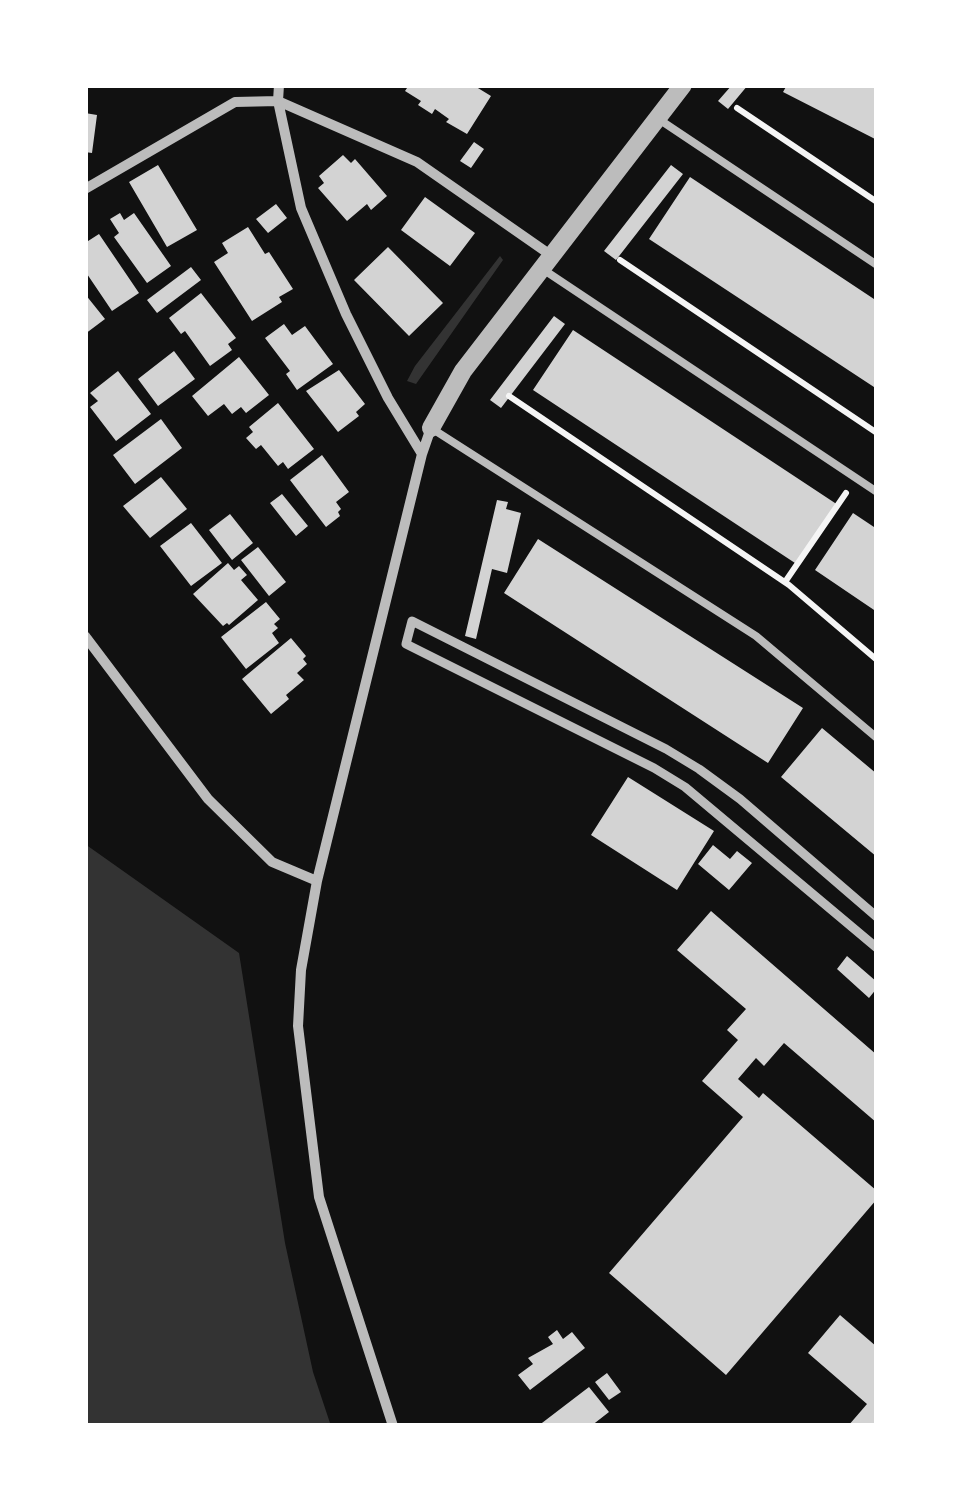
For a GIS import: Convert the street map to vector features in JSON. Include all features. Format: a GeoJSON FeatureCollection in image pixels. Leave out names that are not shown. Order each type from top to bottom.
{"type":"FeatureCollection","features":[{"type":"Feature","properties":{"kind":"street"},"geometry":{"type":"LineString","coordinates":[[279,85],[278,101],[301,208],[346,314],[388,398],[422,454]]}},
{"type":"Feature","properties":{"kind":"street"},"geometry":{"type":"LineString","coordinates":[[393,1426],[319,1197],[298,1026],[301,970],[317,881],[431,428],[463,371],[683,85]]}},
{"type":"Feature","properties":{"kind":"street"},"geometry":{"type":"LineString","coordinates":[[85,188],[235,102],[278,101],[417,162],[547,263]]}},
{"type":"Feature","properties":{"kind":"street"},"geometry":{"type":"LineString","coordinates":[[877,917],[740,799],[699,769],[412,621],[406,644],[685,787],[877,948]]}},
{"type":"Feature","properties":{"kind":"street"},"geometry":{"type":"LineString","coordinates":[[85,636],[208,799],[272,862],[317,881]]}},
{"type":"Feature","properties":{"kind":"lane"},"geometry":{"type":"LineString","coordinates":[[657,118],[877,265]]}},
{"type":"Feature","properties":{"kind":"lane"},"geometry":{"type":"LineString","coordinates":[[547,263],[877,492]]}},
{"type":"Feature","properties":{"kind":"lane"},"geometry":{"type":"LineString","coordinates":[[431,428],[756,636],[877,738]]}},
{"type":"Feature","properties":{"kind":"path"},"geometry":{"type":"LineString","coordinates":[[737,108],[877,202]]}},
{"type":"Feature","properties":{"kind":"path"},"geometry":{"type":"LineString","coordinates":[[620,260],[877,433]]}},
{"type":"Feature","properties":{"kind":"path"},"geometry":{"type":"LineString","coordinates":[[509,396],[785,582],[877,660]]}},
{"type":"Feature","properties":{"kind":"path"},"geometry":{"type":"LineString","coordinates":[[785,582],[848,490]]}},
{"type":"Feature","properties":{"kind":"shaded area"},"geometry":{"type":"Polygon","coordinates":[[[500,256],[503,260],[416,384],[407,381],[415,366],[500,256]]]}},
{"type":"Feature","properties":{"kind":"shaded area"},"geometry":{"type":"Polygon","coordinates":[[[85,844],[239,953],[285,1243],[313,1372],[331,1426],[85,1426],[85,844]]]}},
{"type":"Feature","properties":{"kind":"building"},"geometry":{"type":"Polygon","coordinates":[[[409,85],[473,85],[491,96],[467,134],[446,122],[449,119],[435,109],[432,114],[418,105],[421,101],[405,91],[409,85]]]}},
{"type":"Feature","properties":{"kind":"building"},"geometry":{"type":"Polygon","coordinates":[[[732,85],[748,85],[728,109],[718,101],[732,85]]]}},
{"type":"Feature","properties":{"kind":"building"},"geometry":{"type":"Polygon","coordinates":[[[787,85],[877,85],[877,140],[783,92],[787,85]]]}},
{"type":"Feature","properties":{"kind":"building"},"geometry":{"type":"Polygon","coordinates":[[[85,113],[97,115],[92,153],[85,152],[85,113]]]}},
{"type":"Feature","properties":{"kind":"building"},"geometry":{"type":"Polygon","coordinates":[[[474,142],[484,149],[471,168],[460,161],[474,142]]]}},
{"type":"Feature","properties":{"kind":"building"},"geometry":{"type":"Polygon","coordinates":[[[343,155],[351,163],[355,159],[387,196],[371,210],[367,204],[347,221],[318,188],[324,183],[319,176],[343,155]]]}},
{"type":"Feature","properties":{"kind":"building"},"geometry":{"type":"Polygon","coordinates":[[[158,165],[197,230],[167,247],[129,182],[158,165]]]}},
{"type":"Feature","properties":{"kind":"building"},"geometry":{"type":"Polygon","coordinates":[[[671,165],[683,174],[616,260],[604,251],[671,165]]]}},
{"type":"Feature","properties":{"kind":"building"},"geometry":{"type":"Polygon","coordinates":[[[690,177],[877,301],[877,389],[649,239],[690,177]]]}},
{"type":"Feature","properties":{"kind":"building"},"geometry":{"type":"Polygon","coordinates":[[[425,197],[475,233],[450,266],[401,230],[425,197]]]}},
{"type":"Feature","properties":{"kind":"building"},"geometry":{"type":"Polygon","coordinates":[[[276,204],[287,218],[268,233],[256,219],[276,204]]]}},
{"type":"Feature","properties":{"kind":"building"},"geometry":{"type":"Polygon","coordinates":[[[120,213],[124,220],[134,213],[171,266],[147,283],[114,237],[119,233],[110,219],[120,213]]]}},
{"type":"Feature","properties":{"kind":"building"},"geometry":{"type":"Polygon","coordinates":[[[248,227],[293,289],[279,297],[282,302],[252,321],[214,262],[228,253],[222,243],[248,227]]]}},
{"type":"Feature","properties":{"kind":"building"},"geometry":{"type":"Polygon","coordinates":[[[99,234],[139,293],[112,311],[85,271],[85,243],[99,234]]]}},
{"type":"Feature","properties":{"kind":"building"},"geometry":{"type":"Polygon","coordinates":[[[388,247],[443,303],[409,336],[354,280],[388,247]]]}},
{"type":"Feature","properties":{"kind":"building"},"geometry":{"type":"Polygon","coordinates":[[[191,267],[201,280],[157,313],[147,300],[191,267]]]}},
{"type":"Feature","properties":{"kind":"building"},"geometry":{"type":"Polygon","coordinates":[[[201,293],[236,338],[228,344],[232,350],[210,366],[185,331],[181,334],[169,318],[201,293]]]}},
{"type":"Feature","properties":{"kind":"building"},"geometry":{"type":"Polygon","coordinates":[[[85,294],[105,319],[85,334],[85,294]]]}},
{"type":"Feature","properties":{"kind":"building"},"geometry":{"type":"Polygon","coordinates":[[[554,316],[565,324],[501,408],[490,400],[554,316]]]}},
{"type":"Feature","properties":{"kind":"building"},"geometry":{"type":"Polygon","coordinates":[[[284,324],[292,335],[305,326],[333,364],[297,390],[286,374],[290,371],[265,338],[284,324]]]}},
{"type":"Feature","properties":{"kind":"building"},"geometry":{"type":"Polygon","coordinates":[[[573,330],[838,505],[798,565],[533,390],[573,330]]]}},
{"type":"Feature","properties":{"kind":"building"},"geometry":{"type":"Polygon","coordinates":[[[174,351],[195,379],[158,406],[138,379],[174,351]]]}},
{"type":"Feature","properties":{"kind":"building"},"geometry":{"type":"Polygon","coordinates":[[[239,357],[269,395],[246,413],[241,407],[232,414],[224,404],[208,416],[192,396],[239,357]]]}},
{"type":"Feature","properties":{"kind":"building"},"geometry":{"type":"Polygon","coordinates":[[[339,370],[365,404],[356,412],[359,416],[338,432],[306,391],[339,370]]]}},
{"type":"Feature","properties":{"kind":"building"},"geometry":{"type":"Polygon","coordinates":[[[118,371],[151,414],[116,441],[90,407],[98,401],[90,393],[118,371]]]}},
{"type":"Feature","properties":{"kind":"building"},"geometry":{"type":"Polygon","coordinates":[[[278,403],[314,449],[288,469],[283,462],[278,466],[261,445],[256,449],[246,438],[253,432],[249,427],[278,403]]]}},
{"type":"Feature","properties":{"kind":"building"},"geometry":{"type":"Polygon","coordinates":[[[161,419],[182,448],[135,484],[113,455],[161,419]]]}},
{"type":"Feature","properties":{"kind":"building"},"geometry":{"type":"Polygon","coordinates":[[[322,455],[349,492],[336,502],[340,516],[326,527],[290,480],[322,455]]]}},
{"type":"Feature","properties":{"kind":"building"},"geometry":{"type":"Polygon","coordinates":[[[161,477],[187,509],[150,538],[123,506],[161,477]]]}},
{"type":"Feature","properties":{"kind":"building"},"geometry":{"type":"Polygon","coordinates":[[[282,494],[308,526],[296,536],[270,503],[282,494]]]}},
{"type":"Feature","properties":{"kind":"building"},"geometry":{"type":"Polygon","coordinates":[[[497,500],[508,502],[506,509],[521,513],[507,573],[492,569],[476,639],[465,636],[497,500]]]}},
{"type":"Feature","properties":{"kind":"building"},"geometry":{"type":"Polygon","coordinates":[[[853,513],[877,529],[877,612],[815,570],[853,513]]]}},
{"type":"Feature","properties":{"kind":"building"},"geometry":{"type":"Polygon","coordinates":[[[230,514],[253,543],[232,560],[209,530],[230,514]]]}},
{"type":"Feature","properties":{"kind":"building"},"geometry":{"type":"Polygon","coordinates":[[[191,523],[222,563],[191,586],[160,546],[191,523]]]}},
{"type":"Feature","properties":{"kind":"building"},"geometry":{"type":"Polygon","coordinates":[[[538,539],[803,708],[768,763],[504,593],[538,539]]]}},
{"type":"Feature","properties":{"kind":"building"},"geometry":{"type":"Polygon","coordinates":[[[258,547],[286,582],[269,596],[241,560],[258,547]]]}},
{"type":"Feature","properties":{"kind":"building"},"geometry":{"type":"Polygon","coordinates":[[[228,563],[234,570],[239,566],[247,575],[241,580],[258,600],[223,626],[193,594],[228,563]]]}},
{"type":"Feature","properties":{"kind":"building"},"geometry":{"type":"Polygon","coordinates":[[[266,602],[280,619],[272,633],[279,643],[246,669],[221,637],[266,602]]]}},
{"type":"Feature","properties":{"kind":"building"},"geometry":{"type":"Polygon","coordinates":[[[291,638],[306,656],[303,659],[307,664],[297,673],[304,680],[271,714],[242,679],[291,638]]]}},
{"type":"Feature","properties":{"kind":"building"},"geometry":{"type":"Polygon","coordinates":[[[822,728],[877,774],[877,857],[781,777],[822,728]]]}},
{"type":"Feature","properties":{"kind":"building"},"geometry":{"type":"Polygon","coordinates":[[[628,777],[714,831],[677,890],[591,835],[628,777]]]}},
{"type":"Feature","properties":{"kind":"building"},"geometry":{"type":"Polygon","coordinates":[[[713,845],[730,859],[737,851],[752,863],[729,890],[698,864],[713,845]]]}},
{"type":"Feature","properties":{"kind":"building"},"geometry":{"type":"Polygon","coordinates":[[[711,911],[877,1055],[877,1123],[784,1043],[764,1066],[756,1058],[738,1079],[759,1098],[763,1093],[877,1191],[877,1199],[726,1375],[609,1273],[743,1117],[702,1081],[738,1040],[727,1030],[746,1009],[677,950],[711,911]]]}},
{"type":"Feature","properties":{"kind":"building"},"geometry":{"type":"Polygon","coordinates":[[[847,956],[877,982],[869,998],[837,969],[847,956]]]}},
{"type":"Feature","properties":{"kind":"building"},"geometry":{"type":"Polygon","coordinates":[[[840,1315],[877,1347],[877,1426],[848,1426],[867,1404],[808,1353],[840,1315]]]}},
{"type":"Feature","properties":{"kind":"building"},"geometry":{"type":"Polygon","coordinates":[[[557,1330],[563,1339],[572,1332],[585,1348],[530,1390],[518,1375],[533,1364],[528,1358],[553,1344],[548,1337],[557,1330]]]}},
{"type":"Feature","properties":{"kind":"building"},"geometry":{"type":"Polygon","coordinates":[[[607,1373],[621,1392],[609,1400],[595,1382],[607,1373]]]}},
{"type":"Feature","properties":{"kind":"building"},"geometry":{"type":"Polygon","coordinates":[[[589,1387],[609,1412],[591,1426],[538,1426],[589,1387]]]}}]}
